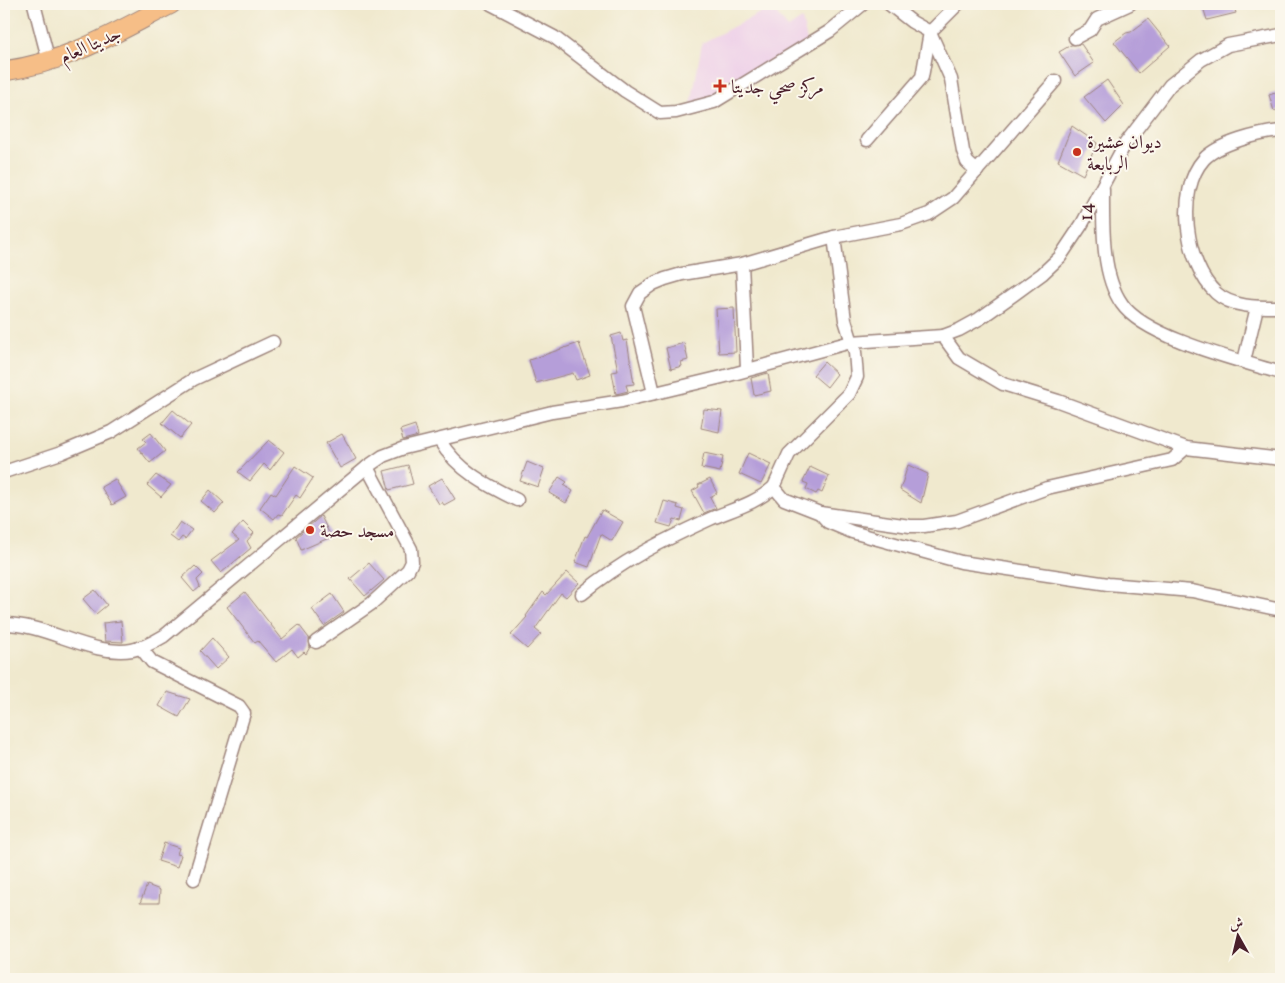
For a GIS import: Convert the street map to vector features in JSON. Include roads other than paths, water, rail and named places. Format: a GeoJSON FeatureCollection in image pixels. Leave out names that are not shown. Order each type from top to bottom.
{"type":"FeatureCollection","features":[{"type":"Feature","properties":{"kind":"main road","name":"جديتا العام"},"geometry":{"type":"LineString","coordinates":[[4,71],[49,62],[97,44],[171,4]]}},
{"type":"Feature","properties":{"kind":"street"},"geometry":{"type":"LineString","coordinates":[[34,4],[49,62]]}},
{"type":"Feature","properties":{"kind":"street"},"geometry":{"type":"LineString","coordinates":[[491,4],[554,37],[625,91],[660,113],[676,112],[714,102],[830,31],[863,4]]}},
{"type":"Feature","properties":{"kind":"street"},"geometry":{"type":"LineString","coordinates":[[890,4],[912,22],[930,32],[951,78],[963,151],[967,162],[977,171]]}},
{"type":"Feature","properties":{"kind":"street"},"geometry":{"type":"LineString","coordinates":[[867,140],[922,77],[930,32],[958,4]]}},
{"type":"Feature","properties":{"kind":"street"},"geometry":{"type":"LineString","coordinates":[[1075,38],[1090,30],[1098,19],[1130,4]]}},
{"type":"Feature","properties":{"kind":"street","name":"14"},"geometry":{"type":"LineString","coordinates":[[1281,35],[1228,45],[1201,60],[1170,85],[1125,144],[1103,186],[1106,256],[1121,304],[1139,321],[1171,337],[1281,373]]}},
{"type":"Feature","properties":{"kind":"street"},"geometry":{"type":"LineString","coordinates":[[654,393],[634,316],[633,306],[640,294],[653,284],[673,276],[742,264],[834,237],[901,224],[925,216],[953,198],[1055,81]]}},
{"type":"Feature","properties":{"kind":"street"},"geometry":{"type":"LineString","coordinates":[[1281,131],[1244,139],[1224,146],[1204,159],[1193,176],[1189,194],[1189,232],[1192,252],[1206,280],[1217,294],[1232,302],[1257,307],[1281,307]]}},
{"type":"Feature","properties":{"kind":"street"},"geometry":{"type":"LineString","coordinates":[[4,624],[30,627],[103,649],[118,651],[140,648],[164,636],[367,467],[393,452],[552,412],[654,393],[722,377],[747,368],[851,342],[943,336],[979,319],[1042,274],[1070,244],[1103,186]]}},
{"type":"Feature","properties":{"kind":"street"},"geometry":{"type":"LineString","coordinates":[[582,594],[624,562],[704,522],[742,508],[766,494],[774,487],[789,454],[849,394],[855,384],[856,360],[845,320],[834,237]]}},
{"type":"Feature","properties":{"kind":"street"},"geometry":{"type":"LineString","coordinates":[[742,264],[747,368]]}},
{"type":"Feature","properties":{"kind":"street"},"geometry":{"type":"LineString","coordinates":[[1244,362],[1257,307]]}},
{"type":"Feature","properties":{"kind":"street"},"geometry":{"type":"LineString","coordinates":[[943,336],[959,358],[1003,384],[1058,401],[1186,448],[1281,459]]}},
{"type":"Feature","properties":{"kind":"street"},"geometry":{"type":"LineString","coordinates":[[4,472],[61,453],[111,432],[194,379],[273,342]]}},
{"type":"Feature","properties":{"kind":"street"},"geometry":{"type":"LineString","coordinates":[[440,441],[456,462],[489,487],[517,500]]}},
{"type":"Feature","properties":{"kind":"street"},"geometry":{"type":"LineString","coordinates":[[774,487],[784,499],[793,505],[820,513],[910,526],[941,524],[958,520],[1047,488],[1172,460],[1186,448]]}},
{"type":"Feature","properties":{"kind":"street"},"geometry":{"type":"LineString","coordinates":[[316,642],[371,604],[403,575],[412,562],[411,549],[367,467]]}},
{"type":"Feature","properties":{"kind":"street"},"geometry":{"type":"LineString","coordinates":[[820,513],[828,522],[852,532],[961,562],[1108,584],[1192,591],[1281,610]]}},
{"type":"Feature","properties":{"kind":"street"},"geometry":{"type":"LineString","coordinates":[[140,648],[152,662],[239,706],[244,713],[194,878]]}},
{"type":"Feature","properties":{"kind":"place","name":"مركز صحي جديتا"},"geometry":{"type":"Point","coordinates":[720,86]}},
{"type":"Feature","properties":{"kind":"place","name":"ديوان عشيرة الربابعة"},"geometry":{"type":"Point","coordinates":[1077,152]}},
{"type":"Feature","properties":{"kind":"place","name":"مسجد حصة"},"geometry":{"type":"Point","coordinates":[310,530]}}]}
